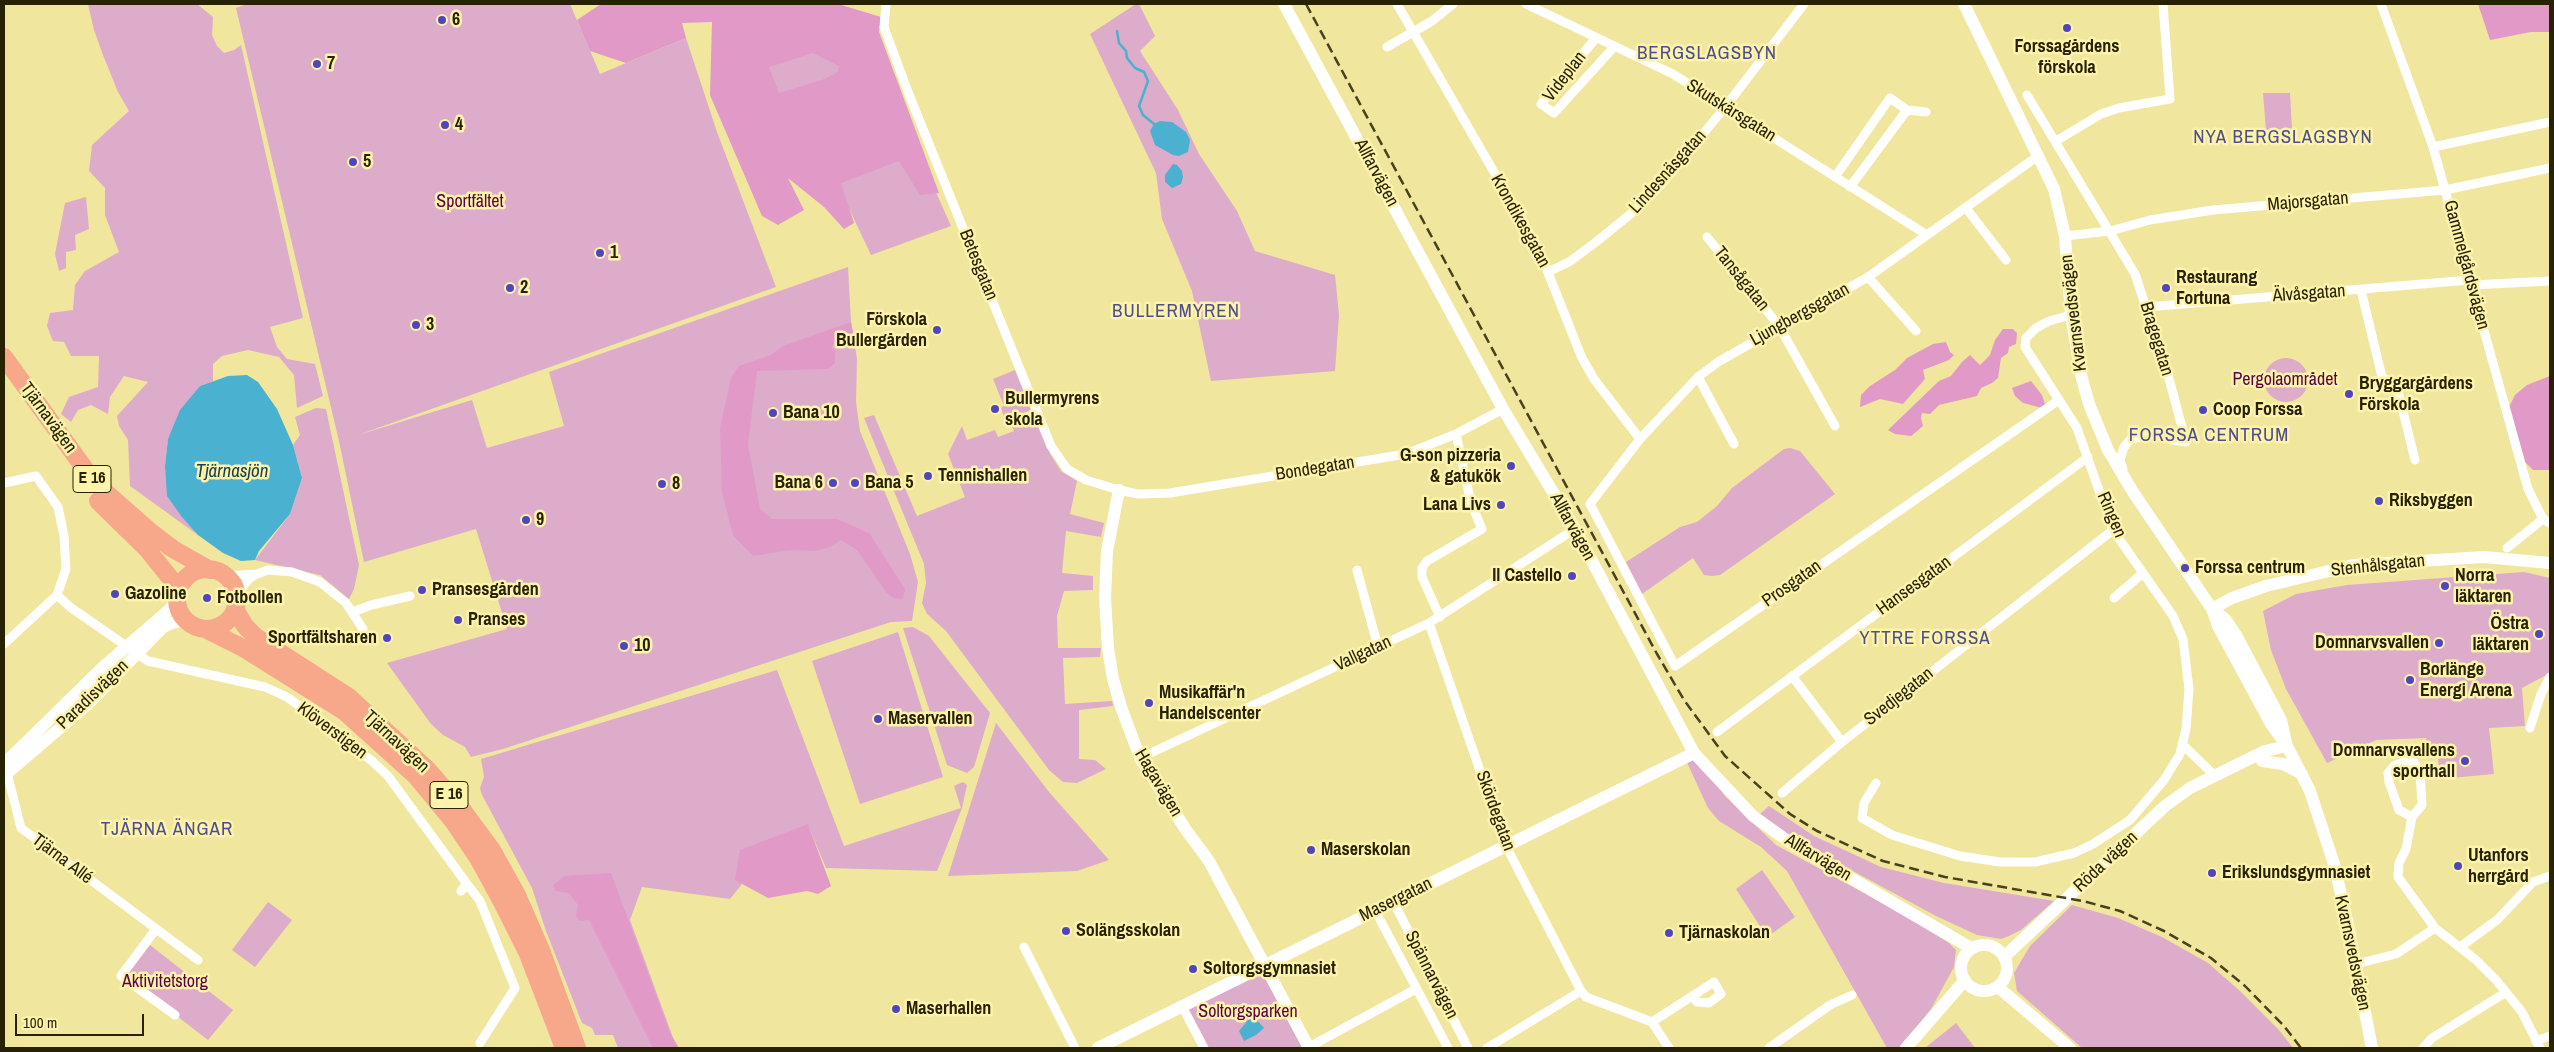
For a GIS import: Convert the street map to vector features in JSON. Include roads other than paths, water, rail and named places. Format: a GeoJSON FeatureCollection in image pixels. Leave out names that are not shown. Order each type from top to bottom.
{"type":"FeatureCollection","features":[{"type":"Feature","properties":{"kind":"highway","name":"Tjärnavägen"},"geometry":{"type":"LineString","coordinates":[[4,357],[95,483],[173,549],[218,573]]}},
{"type":"Feature","properties":{"kind":"highway","name":"Tjärnavägen"},"geometry":{"type":"LineString","coordinates":[[4,377],[83,485],[147,549],[178,594]]}},
{"type":"Feature","properties":{"kind":"highway"},"geometry":{"type":"LineString","coordinates":[[202,570],[218,573],[232,584],[236,602],[223,624],[206,629],[194,627],[185,620],[178,609],[178,594],[188,576],[202,570]]}},
{"type":"Feature","properties":{"kind":"highway","name":"Tjärnavägen"},"geometry":{"type":"LineString","coordinates":[[236,602],[245,626],[256,637],[349,697],[427,769],[461,808],[492,850],[517,896],[541,950],[577,1048]]}},
{"type":"Feature","properties":{"kind":"highway","name":"Tjärnavägen"},"geometry":{"type":"LineString","coordinates":[[206,629],[243,648],[345,712],[416,776],[453,821],[478,858],[502,902],[528,954],[564,1048]]}},
{"type":"Feature","properties":{"kind":"street","name":"Betesgatan"},"geometry":{"type":"LineString","coordinates":[[886,4],[884,28],[1051,446],[1067,469],[1086,480],[1119,490]]}},
{"type":"Feature","properties":{"kind":"street","name":"Allfarvägen"},"geometry":{"type":"LineString","coordinates":[[1284,4],[1503,408],[1575,529],[1694,753],[1754,816],[1792,844],[1971,948]]}},
{"type":"Feature","properties":{"kind":"street","name":"Krondikesgatan"},"geometry":{"type":"LineString","coordinates":[[1397,4],[1412,33],[1539,250],[1582,358],[1594,379],[1640,439]]}},
{"type":"Feature","properties":{"kind":"street"},"geometry":{"type":"LineString","coordinates":[[1387,47],[1442,14],[1453,4]]}},
{"type":"Feature","properties":{"kind":"street","name":"Skutskärsgatan"},"geometry":{"type":"LineString","coordinates":[[1526,4],[1673,74],[1927,235]]}},
{"type":"Feature","properties":{"kind":"street","name":"Lindesnäsgatan"},"geometry":{"type":"LineString","coordinates":[[1548,272],[1569,262],[1633,212],[1661,185],[1726,106],[1804,4]]}},
{"type":"Feature","properties":{"kind":"street","name":"Kvarnsvedsvägen"},"geometry":{"type":"LineString","coordinates":[[1964,4],[2054,189],[2065,236],[2071,315],[2081,375],[2089,404],[2108,450],[2133,492],[2212,609],[2218,626],[2271,724],[2287,746],[2302,774],[2334,864],[2372,1048]]}},
{"type":"Feature","properties":{"kind":"street"},"geometry":{"type":"LineString","coordinates":[[2056,141],[2101,114],[2119,108],[2170,99],[2171,91],[2163,4]]}},
{"type":"Feature","properties":{"kind":"street","name":"Gammelgårdsvägen"},"geometry":{"type":"LineString","coordinates":[[2381,4],[2433,147],[2528,489],[2547,521]]}},
{"type":"Feature","properties":{"kind":"street","name":"Videplan"},"geometry":{"type":"LineString","coordinates":[[1596,38],[1541,104],[1554,114],[1614,47]]}},
{"type":"Feature","properties":{"kind":"street","name":"Bragegatan"},"geometry":{"type":"LineString","coordinates":[[2027,95],[2135,274],[2147,307],[2186,442],[2172,440],[2161,433],[2131,439],[2124,447],[2120,460],[2133,492]]}},
{"type":"Feature","properties":{"kind":"street"},"geometry":{"type":"LineString","coordinates":[[1835,177],[1890,98],[1907,110],[1926,112]]}},
{"type":"Feature","properties":{"kind":"street"},"geometry":{"type":"LineString","coordinates":[[1850,187],[1907,110]]}},
{"type":"Feature","properties":{"kind":"street"},"geometry":{"type":"LineString","coordinates":[[2433,147],[2550,122]]}},
{"type":"Feature","properties":{"kind":"street","name":"Ljungbergsgatan"},"geometry":{"type":"LineString","coordinates":[[1590,504],[1640,439],[1698,377],[1718,362],[1868,276],[2038,156]]}},
{"type":"Feature","properties":{"kind":"street","name":"Majorsgatan"},"geometry":{"type":"LineString","coordinates":[[2065,236],[2110,231],[2150,220],[2213,210],[2445,190],[2550,168]]}},
{"type":"Feature","properties":{"kind":"street"},"geometry":{"type":"LineString","coordinates":[[1966,208],[2006,260]]}},
{"type":"Feature","properties":{"kind":"street","name":"Tansågatan"},"geometry":{"type":"LineString","coordinates":[[1707,237],[1779,326],[1835,426]]}},
{"type":"Feature","properties":{"kind":"street"},"geometry":{"type":"LineString","coordinates":[[1868,276],[1916,330]]}},
{"type":"Feature","properties":{"kind":"street","name":"Älvåsgatan"},"geometry":{"type":"LineString","coordinates":[[2147,307],[2361,290],[2471,283],[2550,281]]}},
{"type":"Feature","properties":{"kind":"street"},"geometry":{"type":"LineString","coordinates":[[2361,290],[2382,377],[2396,387],[2415,460]]}},
{"type":"Feature","properties":{"kind":"street","name":"Ringen"},"geometry":{"type":"LineString","coordinates":[[1876,783],[1864,803],[1862,818],[1892,835],[1960,856],[2000,862],[2035,862],[2074,852],[2113,832],[2130,820],[2164,780],[2180,754],[2189,689],[2184,639],[2173,616],[2113,530],[2077,428],[2027,352],[2026,338],[2036,328],[2050,321],[2071,315]]}},
{"type":"Feature","properties":{"kind":"street"},"geometry":{"type":"LineString","coordinates":[[1698,377],[1734,444]]}},
{"type":"Feature","properties":{"kind":"street","name":"Prosgatan"},"geometry":{"type":"LineString","coordinates":[[1590,504],[1675,666],[2059,400]]}},
{"type":"Feature","properties":{"kind":"street","name":"Bondegatan"},"geometry":{"type":"LineString","coordinates":[[1119,490],[1138,494],[1170,493],[1406,454],[1456,434],[1503,408]]}},
{"type":"Feature","properties":{"kind":"street"},"geometry":{"type":"LineString","coordinates":[[1440,617],[1422,577],[1422,568],[1427,561],[1482,528],[1471,504],[1456,434]]}},
{"type":"Feature","properties":{"kind":"street","name":"Hansesgatan"},"geometry":{"type":"LineString","coordinates":[[1716,732],[2088,457]]}},
{"type":"Feature","properties":{"kind":"street"},"geometry":{"type":"LineString","coordinates":[[4,483],[36,476],[58,507],[64,536],[66,569],[57,595],[4,644]]}},
{"type":"Feature","properties":{"kind":"street","name":"Hagavägen"},"geometry":{"type":"LineString","coordinates":[[1119,490],[1107,551],[1105,598],[1108,648],[1113,679],[1140,758],[1186,830],[1209,861],[1309,1048]]}},
{"type":"Feature","properties":{"kind":"street"},"geometry":{"type":"LineString","coordinates":[[2507,548],[2547,521]]}},
{"type":"Feature","properties":{"kind":"street","name":"Vallgatan"},"geometry":{"type":"LineString","coordinates":[[1140,758],[1429,623],[1575,529]]}},
{"type":"Feature","properties":{"kind":"street","name":"Svedjegatan"},"geometry":{"type":"LineString","coordinates":[[1782,793],[1842,742],[2113,530]]}},
{"type":"Feature","properties":{"kind":"street","name":"Stenhålsgatan"},"geometry":{"type":"LineString","coordinates":[[2212,609],[2232,598],[2266,586],[2354,566],[2484,557],[2550,563]]}},
{"type":"Feature","properties":{"kind":"street"},"geometry":{"type":"LineString","coordinates":[[236,602],[249,579],[257,574],[268,570],[292,572],[320,582],[346,603],[363,629]]}},
{"type":"Feature","properties":{"kind":"street"},"geometry":{"type":"LineString","coordinates":[[1357,570],[1378,647]]}},
{"type":"Feature","properties":{"kind":"street"},"geometry":{"type":"LineString","coordinates":[[218,573],[257,574]]}},
{"type":"Feature","properties":{"kind":"street"},"geometry":{"type":"LineString","coordinates":[[2114,598],[2143,574]]}},
{"type":"Feature","properties":{"kind":"street","name":"Paradisvägen"},"geometry":{"type":"LineString","coordinates":[[5,770],[88,704],[131,650],[170,609],[178,594]]}},
{"type":"Feature","properties":{"kind":"street","name":"Klöverstigen"},"geometry":{"type":"LineString","coordinates":[[57,595],[148,661],[265,687],[299,706],[372,761],[388,776],[464,888],[480,901],[515,988],[480,1043]]}},
{"type":"Feature","properties":{"kind":"street"},"geometry":{"type":"LineString","coordinates":[[353,612],[371,605],[410,596]]}},
{"type":"Feature","properties":{"kind":"street","name":"Kvarnsvedsvägen"},"geometry":{"type":"LineString","coordinates":[[2212,609],[2226,620],[2236,635],[2281,720],[2287,746]]}},
{"type":"Feature","properties":{"kind":"street","name":"Paradisvägen"},"geometry":{"type":"LineString","coordinates":[[131,650],[163,627],[185,620]]}},
{"type":"Feature","properties":{"kind":"street","name":"Skördegatan"},"geometry":{"type":"LineString","coordinates":[[1429,623],[1506,846],[1581,991]]}},
{"type":"Feature","properties":{"kind":"street"},"geometry":{"type":"LineString","coordinates":[[1792,676],[1842,742]]}},
{"type":"Feature","properties":{"kind":"street"},"geometry":{"type":"LineString","coordinates":[[2530,728],[2541,694],[2550,677]]}},
{"type":"Feature","properties":{"kind":"street"},"geometry":{"type":"LineString","coordinates":[[2271,724],[2272,733],[2263,756],[2302,774]]}},
{"type":"Feature","properties":{"kind":"street"},"geometry":{"type":"LineString","coordinates":[[2182,744],[2214,775]]}},
{"type":"Feature","properties":{"kind":"street","name":"Röda vägen"},"geometry":{"type":"LineString","coordinates":[[2004,957],[2165,806],[2190,788],[2214,775],[2287,746]]}},
{"type":"Feature","properties":{"kind":"street","name":"Masergatan"},"geometry":{"type":"LineString","coordinates":[[1098,1048],[1264,964],[1694,753]]}},
{"type":"Feature","properties":{"kind":"street"},"geometry":{"type":"LineString","coordinates":[[2412,817],[2400,810],[2388,782],[2388,773],[2394,766],[2406,761],[2414,762],[2420,772],[2422,804],[2412,817],[2406,849],[2399,863],[2398,877],[2435,928],[2476,960],[2522,1012],[2538,1044],[2550,1036]]}},
{"type":"Feature","properties":{"kind":"street","name":"Tjärna Allé"},"geometry":{"type":"LineString","coordinates":[[5,770],[20,828],[198,960]]}},
{"type":"Feature","properties":{"kind":"street"},"geometry":{"type":"LineString","coordinates":[[2460,947],[2497,920],[2533,882],[2550,876]]}},
{"type":"Feature","properties":{"kind":"street","name":"Spännarvägen"},"geometry":{"type":"LineString","coordinates":[[1394,901],[1468,1048]]}},
{"type":"Feature","properties":{"kind":"street","name":"Spännarvägen"},"geometry":{"type":"LineString","coordinates":[[1374,910],[1448,1048]]}},
{"type":"Feature","properties":{"kind":"street"},"geometry":{"type":"LineString","coordinates":[[2356,964],[2396,954],[2435,928]]}},
{"type":"Feature","properties":{"kind":"street"},"geometry":{"type":"LineString","coordinates":[[156,929],[121,976],[175,1015]]}},
{"type":"Feature","properties":{"kind":"street"},"geometry":{"type":"LineString","coordinates":[[1982,945],[1992,946],[1999,949],[2004,957],[2008,965],[2006,976],[1999,988],[1987,992],[1971,988],[1965,980],[1960,965],[1971,948],[1982,945]]}},
{"type":"Feature","properties":{"kind":"street"},"geometry":{"type":"LineString","coordinates":[[1024,947],[1075,1048]]}},
{"type":"Feature","properties":{"kind":"street"},"geometry":{"type":"LineString","coordinates":[[1906,1048],[1965,980]]}},
{"type":"Feature","properties":{"kind":"street"},"geometry":{"type":"LineString","coordinates":[[1999,988],[2070,1048]]}},
{"type":"Feature","properties":{"kind":"street"},"geometry":{"type":"LineString","coordinates":[[1309,1048],[1416,989]]}},
{"type":"Feature","properties":{"kind":"street"},"geometry":{"type":"LineString","coordinates":[[1487,1048],[1581,991],[1586,997],[1652,1022],[1669,1048]]}},
{"type":"Feature","properties":{"kind":"street"},"geometry":{"type":"LineString","coordinates":[[2423,1048],[2432,1038],[2505,993]]}},
{"type":"Feature","properties":{"kind":"street"},"geometry":{"type":"LineString","coordinates":[[1769,1048],[1830,1005],[1852,995]]}},
{"type":"Feature","properties":{"kind":"street"},"geometry":{"type":"LineString","coordinates":[[1652,1022],[1693,997]]}},
{"type":"Feature","properties":{"kind":"street"},"geometry":{"type":"LineString","coordinates":[[1182,1006],[1204,1048]]}},
{"type":"Feature","properties":{"kind":"water"},"geometry":{"type":"Polygon","coordinates":[[[1160,121],[1172,122],[1186,132],[1190,140],[1188,152],[1179,156],[1173,155],[1155,145],[1150,131],[1154,124],[1160,121]]]}},
{"type":"Feature","properties":{"kind":"water"},"geometry":{"type":"Polygon","coordinates":[[[1173,164],[1177,165],[1182,171],[1183,177],[1181,184],[1172,188],[1165,182],[1165,175],[1173,164]]]}},
{"type":"Feature","properties":{"kind":"water","name":"Tjärnasjön"},"geometry":{"type":"Polygon","coordinates":[[[247,375],[258,382],[277,409],[293,445],[302,478],[290,514],[259,551],[255,560],[241,561],[223,553],[198,535],[182,517],[167,496],[165,466],[168,439],[180,410],[200,386],[228,376],[247,375]]]}},
{"type":"Feature","properties":{"kind":"water"},"geometry":{"type":"Polygon","coordinates":[[[1249,1019],[1256,1019],[1264,1028],[1256,1035],[1244,1041],[1239,1031],[1249,1019]]]}},
{"type":"Feature","properties":{"kind":"waterway"},"geometry":{"type":"LineString","coordinates":[[1117,31],[1119,43],[1126,51],[1127,58],[1135,68],[1144,72],[1148,81],[1139,106],[1143,115],[1154,124]]}},
{"type":"Feature","properties":{"kind":"railway"},"geometry":{"type":"LineString","coordinates":[[1306,4],[1657,654],[1684,700],[1725,756],[1790,814],[1817,831],[1883,861],[1945,877],[2083,901],[2120,911],[2164,931],[2211,958],[2245,986],[2284,1026],[2301,1048]]}},
{"type":"Feature","properties":{"kind":"place","name":"6"},"geometry":{"type":"Point","coordinates":[442,20]}},
{"type":"Feature","properties":{"kind":"place","name":"Forssagårdens förskola"},"geometry":{"type":"Point","coordinates":[2067,28]}},
{"type":"Feature","properties":{"kind":"place","name":"7"},"geometry":{"type":"Point","coordinates":[317,64]}},
{"type":"Feature","properties":{"kind":"place","name":"4"},"geometry":{"type":"Point","coordinates":[445,125]}},
{"type":"Feature","properties":{"kind":"place","name":"5"},"geometry":{"type":"Point","coordinates":[353,162]}},
{"type":"Feature","properties":{"kind":"place","name":"1"},"geometry":{"type":"Point","coordinates":[600,253]}},
{"type":"Feature","properties":{"kind":"place","name":"2"},"geometry":{"type":"Point","coordinates":[510,288]}},
{"type":"Feature","properties":{"kind":"place","name":"Restaurang Fortuna"},"geometry":{"type":"Point","coordinates":[2166,288]}},
{"type":"Feature","properties":{"kind":"place","name":"3"},"geometry":{"type":"Point","coordinates":[416,325]}},
{"type":"Feature","properties":{"kind":"place","name":"Förskola Bullergården"},"geometry":{"type":"Point","coordinates":[937,330]}},
{"type":"Feature","properties":{"kind":"place","name":"Bryggargårdens Förskola"},"geometry":{"type":"Point","coordinates":[2349,394]}},
{"type":"Feature","properties":{"kind":"place","name":"Bullermyrens skola"},"geometry":{"type":"Point","coordinates":[995,409]}},
{"type":"Feature","properties":{"kind":"place","name":"Coop Forssa"},"geometry":{"type":"Point","coordinates":[2203,410]}},
{"type":"Feature","properties":{"kind":"place","name":"Bana 10"},"geometry":{"type":"Point","coordinates":[773,413]}},
{"type":"Feature","properties":{"kind":"place","name":"G-son pizzeria & gatukök"},"geometry":{"type":"Point","coordinates":[1511,466]}},
{"type":"Feature","properties":{"kind":"place","name":"Tennishallen"},"geometry":{"type":"Point","coordinates":[928,476]}},
{"type":"Feature","properties":{"kind":"place","name":"Bana 6"},"geometry":{"type":"Point","coordinates":[833,483]}},
{"type":"Feature","properties":{"kind":"place","name":"Bana 5"},"geometry":{"type":"Point","coordinates":[855,483]}},
{"type":"Feature","properties":{"kind":"place","name":"8"},"geometry":{"type":"Point","coordinates":[662,484]}},
{"type":"Feature","properties":{"kind":"place","name":"Riksbyggen"},"geometry":{"type":"Point","coordinates":[2379,501]}},
{"type":"Feature","properties":{"kind":"place","name":"Lana Livs"},"geometry":{"type":"Point","coordinates":[1501,505]}},
{"type":"Feature","properties":{"kind":"place","name":"9"},"geometry":{"type":"Point","coordinates":[526,520]}},
{"type":"Feature","properties":{"kind":"place","name":"Forssa centrum"},"geometry":{"type":"Point","coordinates":[2185,568]}},
{"type":"Feature","properties":{"kind":"place","name":"Il Castello"},"geometry":{"type":"Point","coordinates":[1572,576]}},
{"type":"Feature","properties":{"kind":"place","name":"Norra läktaren"},"geometry":{"type":"Point","coordinates":[2445,586]}},
{"type":"Feature","properties":{"kind":"place","name":"Pransesgården"},"geometry":{"type":"Point","coordinates":[422,590]}},
{"type":"Feature","properties":{"kind":"place","name":"Gazoline"},"geometry":{"type":"Point","coordinates":[115,594]}},
{"type":"Feature","properties":{"kind":"place","name":"Fotbollen"},"geometry":{"type":"Point","coordinates":[207,598]}},
{"type":"Feature","properties":{"kind":"place","name":"Pranses"},"geometry":{"type":"Point","coordinates":[458,620]}},
{"type":"Feature","properties":{"kind":"place","name":"Östra läktaren"},"geometry":{"type":"Point","coordinates":[2539,634]}},
{"type":"Feature","properties":{"kind":"place","name":"Sportfältsharen"},"geometry":{"type":"Point","coordinates":[387,638]}},
{"type":"Feature","properties":{"kind":"place","name":"Domnarvsvallen"},"geometry":{"type":"Point","coordinates":[2439,643]}},
{"type":"Feature","properties":{"kind":"place","name":"10"},"geometry":{"type":"Point","coordinates":[624,646]}},
{"type":"Feature","properties":{"kind":"place","name":"Borlänge Energi Arena"},"geometry":{"type":"Point","coordinates":[2410,680]}},
{"type":"Feature","properties":{"kind":"place","name":"Musikaffär'n Handelscenter"},"geometry":{"type":"Point","coordinates":[1149,703]}},
{"type":"Feature","properties":{"kind":"place","name":"Maservallen"},"geometry":{"type":"Point","coordinates":[878,719]}},
{"type":"Feature","properties":{"kind":"place","name":"Domnarvsvallens sporthall"},"geometry":{"type":"Point","coordinates":[2465,761]}},
{"type":"Feature","properties":{"kind":"place","name":"Maserskolan"},"geometry":{"type":"Point","coordinates":[1311,850]}},
{"type":"Feature","properties":{"kind":"place","name":"Utanfors herrgård"},"geometry":{"type":"Point","coordinates":[2458,866]}},
{"type":"Feature","properties":{"kind":"place","name":"Erikslundsgymnasiet"},"geometry":{"type":"Point","coordinates":[2212,873]}},
{"type":"Feature","properties":{"kind":"place","name":"Solängsskolan"},"geometry":{"type":"Point","coordinates":[1066,931]}},
{"type":"Feature","properties":{"kind":"place","name":"Tjärnaskolan"},"geometry":{"type":"Point","coordinates":[1669,933]}},
{"type":"Feature","properties":{"kind":"place","name":"Soltorgsgymnasiet"},"geometry":{"type":"Point","coordinates":[1193,969]}},
{"type":"Feature","properties":{"kind":"place","name":"Maserhallen"},"geometry":{"type":"Point","coordinates":[896,1009]}},
{"type":"Feature","properties":{"kind":"district","name":"BERGSLAGSBYN"},"geometry":{"type":"Point","coordinates":[1707,54]}},
{"type":"Feature","properties":{"kind":"district","name":"NYA BERGSLAGSBYN"},"geometry":{"type":"Point","coordinates":[2283,138]}},
{"type":"Feature","properties":{"kind":"district","name":"BULLERMYREN"},"geometry":{"type":"Point","coordinates":[1176,312]}},
{"type":"Feature","properties":{"kind":"district","name":"FORSSA CENTRUM"},"geometry":{"type":"Point","coordinates":[2209,436]}},
{"type":"Feature","properties":{"kind":"district","name":"YTTRE FORSSA"},"geometry":{"type":"Point","coordinates":[1925,639]}},
{"type":"Feature","properties":{"kind":"district","name":"TJÄRNA ÄNGAR"},"geometry":{"type":"Point","coordinates":[167,830]}},
{"type":"Feature","properties":{"kind":"park label","name":"Sportfältet"},"geometry":{"type":"Point","coordinates":[470,202]}},
{"type":"Feature","properties":{"kind":"park label","name":"Pergolaområdet"},"geometry":{"type":"Point","coordinates":[2285,380]}},
{"type":"Feature","properties":{"kind":"park label","name":"Aktivitetstorg"},"geometry":{"type":"Point","coordinates":[165,982]}},
{"type":"Feature","properties":{"kind":"park label","name":"Soltorgsparken"},"geometry":{"type":"Point","coordinates":[1248,1012]}}]}
